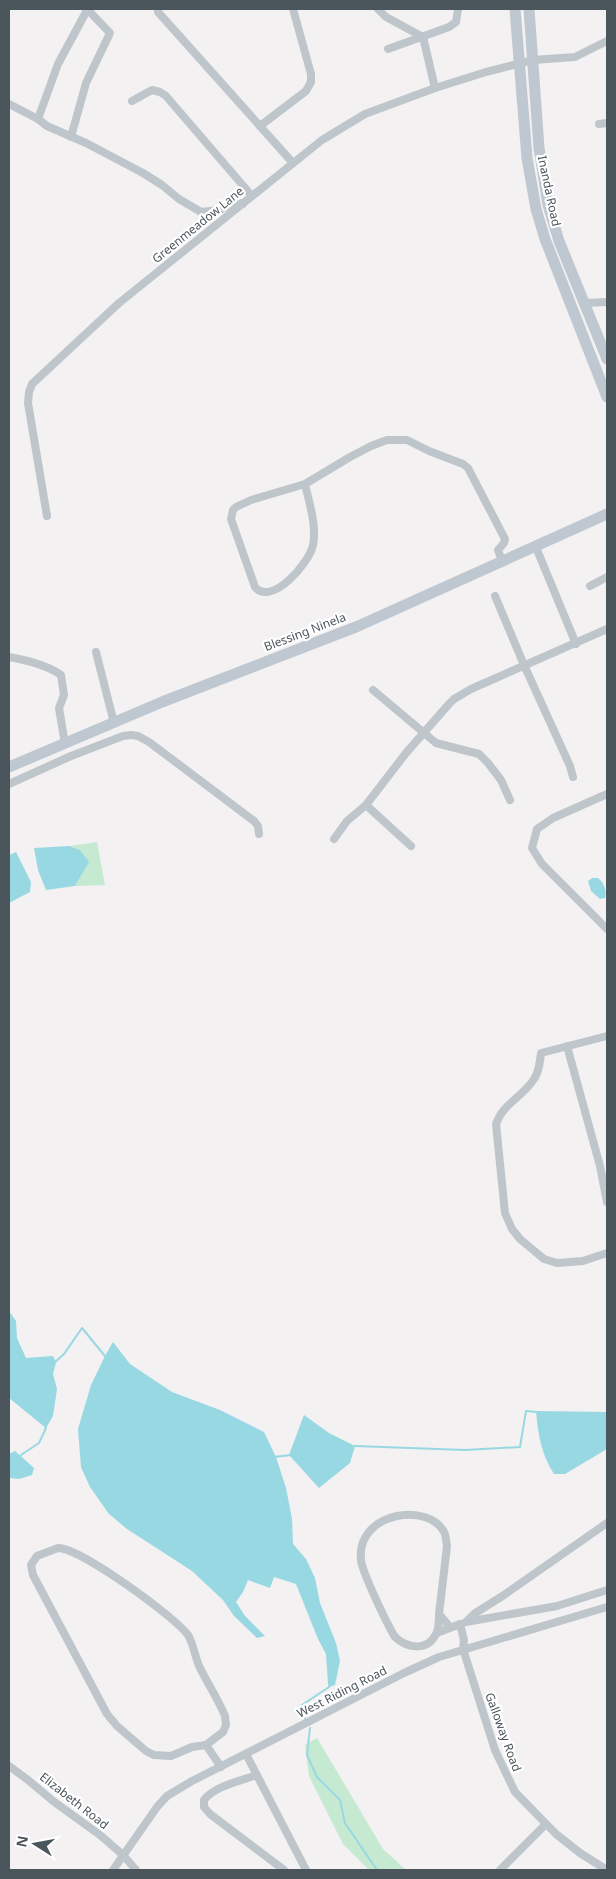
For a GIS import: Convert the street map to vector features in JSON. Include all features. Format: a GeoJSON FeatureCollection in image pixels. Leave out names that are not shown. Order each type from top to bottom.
{"type":"FeatureCollection","features":[{"type":"Feature","properties":{"kind":"main road","name":"Inanda Road"},"geometry":{"type":"LineString","coordinates":[[515,9],[527,158],[536,209],[545,239],[607,397]]}},
{"type":"Feature","properties":{"kind":"main road","name":"Inanda Road"},"geometry":{"type":"LineString","coordinates":[[529,9],[538,148],[544,190],[559,241],[607,359]]}},
{"type":"Feature","properties":{"kind":"main road"},"geometry":{"type":"LineString","coordinates":[[607,368],[603,372],[607,385]]}},
{"type":"Feature","properties":{"kind":"main road","name":"Blessing Ninela"},"geometry":{"type":"LineString","coordinates":[[9,768],[114,723],[356,626],[607,514]]}},
{"type":"Feature","properties":{"kind":"street"},"geometry":{"type":"LineString","coordinates":[[158,9],[158,12],[293,163]]}},
{"type":"Feature","properties":{"kind":"street"},"geometry":{"type":"LineString","coordinates":[[260,126],[306,91],[311,82],[311,74],[293,9]]}},
{"type":"Feature","properties":{"kind":"street"},"geometry":{"type":"LineString","coordinates":[[378,9],[386,17],[423,37],[435,88]]}},
{"type":"Feature","properties":{"kind":"street"},"geometry":{"type":"LineString","coordinates":[[388,49],[452,26],[457,18],[458,9]]}},
{"type":"Feature","properties":{"kind":"street"},"geometry":{"type":"LineString","coordinates":[[38,119],[58,64],[86,12],[89,11],[110,34],[86,83],[71,137]]}},
{"type":"Feature","properties":{"kind":"street","name":"Greenmeadow Lane"},"geometry":{"type":"LineString","coordinates":[[47,516],[28,403],[29,392],[32,384],[119,303],[322,140],[365,114],[435,88],[486,72],[533,60],[576,57],[607,41]]}},
{"type":"Feature","properties":{"kind":"street"},"geometry":{"type":"LineString","coordinates":[[132,101],[152,90],[166,96],[252,196]]}},
{"type":"Feature","properties":{"kind":"street"},"geometry":{"type":"LineString","coordinates":[[9,104],[38,119],[47,126],[143,173],[162,184],[179,200],[201,212],[219,210],[237,202],[243,204]]}},
{"type":"Feature","properties":{"kind":"street"},"geometry":{"type":"LineString","coordinates":[[599,124],[607,123]]}},
{"type":"Feature","properties":{"kind":"street"},"geometry":{"type":"LineString","coordinates":[[584,303],[607,302]]}},
{"type":"Feature","properties":{"kind":"street"},"geometry":{"type":"LineString","coordinates":[[305,484],[314,534],[311,552],[302,566],[285,584],[270,592],[264,593],[259,591],[255,587],[234,529],[231,519],[233,510],[251,500],[305,484],[350,456],[387,440],[407,440],[468,468],[505,538],[504,543],[498,550],[502,560]]}},
{"type":"Feature","properties":{"kind":"street"},"geometry":{"type":"LineString","coordinates":[[535,546],[576,644]]}},
{"type":"Feature","properties":{"kind":"street"},"geometry":{"type":"LineString","coordinates":[[590,586],[607,577]]}},
{"type":"Feature","properties":{"kind":"street"},"geometry":{"type":"LineString","coordinates":[[495,596],[570,766],[573,778]]}},
{"type":"Feature","properties":{"kind":"street"},"geometry":{"type":"LineString","coordinates":[[334,839],[353,815],[366,805],[424,732],[454,699],[524,665],[607,629]]}},
{"type":"Feature","properties":{"kind":"street"},"geometry":{"type":"LineString","coordinates":[[96,652],[114,723]]}},
{"type":"Feature","properties":{"kind":"street"},"geometry":{"type":"LineString","coordinates":[[9,656],[55,671],[61,676],[64,695],[59,708],[65,744]]}},
{"type":"Feature","properties":{"kind":"street"},"geometry":{"type":"LineString","coordinates":[[374,690],[436,743],[479,754],[501,780],[510,800]]}},
{"type":"Feature","properties":{"kind":"street"},"geometry":{"type":"LineString","coordinates":[[9,784],[71,756],[123,736],[131,735],[149,742],[254,820],[260,834]]}},
{"type":"Feature","properties":{"kind":"street"},"geometry":{"type":"LineString","coordinates":[[607,794],[553,818],[537,828],[532,848],[542,864],[607,929]]}},
{"type":"Feature","properties":{"kind":"street"},"geometry":{"type":"LineString","coordinates":[[366,805],[411,846]]}},
{"type":"Feature","properties":{"kind":"street"},"geometry":{"type":"LineString","coordinates":[[607,1036],[541,1053],[537,1074],[533,1081],[508,1104],[500,1114],[496,1124],[505,1213],[512,1229],[520,1239],[544,1259],[557,1263],[583,1261],[607,1253]]}},
{"type":"Feature","properties":{"kind":"street"},"geometry":{"type":"LineString","coordinates":[[567,1046],[600,1166],[607,1202]]}},
{"type":"Feature","properties":{"kind":"street"},"geometry":{"type":"LineString","coordinates":[[437,1633],[447,1546],[445,1534],[439,1526],[426,1518],[414,1516],[386,1518],[375,1524],[365,1537],[361,1559],[392,1632],[402,1644],[423,1646],[437,1633],[463,1623],[557,1606],[607,1590]]}},
{"type":"Feature","properties":{"kind":"street"},"geometry":{"type":"LineString","coordinates":[[463,1623],[607,1522]]}},
{"type":"Feature","properties":{"kind":"street"},"geometry":{"type":"LineString","coordinates":[[54,1549],[66,1549],[102,1569],[160,1608],[188,1636],[200,1668],[223,1710],[226,1722],[223,1732],[206,1744],[192,1747],[171,1756],[154,1755],[146,1751],[110,1718],[32,1575],[31,1565],[37,1556],[54,1549]]}},
{"type":"Feature","properties":{"kind":"street","name":"West Riding Road"},"geometry":{"type":"LineString","coordinates":[[113,1870],[151,1814],[167,1796],[192,1781],[439,1657],[607,1607]]}},
{"type":"Feature","properties":{"kind":"street"},"geometry":{"type":"LineString","coordinates":[[439,1614],[450,1627]]}},
{"type":"Feature","properties":{"kind":"street","name":"Galloway Road"},"geometry":{"type":"LineString","coordinates":[[463,1623],[463,1649],[495,1750],[506,1776],[522,1801],[545,1825],[580,1853],[607,1870]]}},
{"type":"Feature","properties":{"kind":"street"},"geometry":{"type":"LineString","coordinates":[[206,1744],[221,1767]]}},
{"type":"Feature","properties":{"kind":"street"},"geometry":{"type":"LineString","coordinates":[[246,1754],[306,1870]]}},
{"type":"Feature","properties":{"kind":"street","name":"Elizabeth Road"},"geometry":{"type":"LineString","coordinates":[[9,1766],[100,1835],[123,1855],[136,1870]]}},
{"type":"Feature","properties":{"kind":"street"},"geometry":{"type":"LineString","coordinates":[[257,1775],[208,1795],[204,1800],[204,1804],[210,1814],[284,1870]]}},
{"type":"Feature","properties":{"kind":"street"},"geometry":{"type":"LineString","coordinates":[[500,1870],[545,1825]]}},
{"type":"Feature","properties":{"kind":"green space"},"geometry":{"type":"Polygon","coordinates":[[[97,842],[105,885],[75,886],[88,862],[80,850],[69,846],[97,842]]]}},
{"type":"Feature","properties":{"kind":"green space"},"geometry":{"type":"Polygon","coordinates":[[[317,1738],[383,1849],[406,1870],[369,1870],[343,1844],[309,1776],[305,1745],[317,1738]]]}},
{"type":"Feature","properties":{"kind":"water"},"geometry":{"type":"Polygon","coordinates":[[[69,846],[80,850],[89,862],[75,886],[46,890],[38,870],[34,848],[69,846]]]}},
{"type":"Feature","properties":{"kind":"water"},"geometry":{"type":"Polygon","coordinates":[[[16,852],[31,882],[30,892],[9,903],[9,855],[16,852]]]}},
{"type":"Feature","properties":{"kind":"water"},"geometry":{"type":"Polygon","coordinates":[[[592,878],[598,878],[602,882],[605,889],[605,898],[600,899],[591,891],[588,881],[592,878]]]}},
{"type":"Feature","properties":{"kind":"water"},"geometry":{"type":"Polygon","coordinates":[[[9,1311],[16,1321],[17,1338],[26,1358],[53,1356],[56,1362],[53,1374],[57,1389],[53,1416],[46,1428],[9,1398],[9,1311]]]}},
{"type":"Feature","properties":{"kind":"water"},"geometry":{"type":"Polygon","coordinates":[[[113,1342],[130,1364],[172,1392],[220,1410],[264,1432],[276,1457],[286,1488],[292,1519],[293,1544],[306,1559],[315,1578],[320,1603],[336,1643],[340,1661],[335,1685],[329,1687],[326,1654],[296,1584],[274,1577],[270,1588],[248,1580],[236,1602],[245,1616],[265,1636],[257,1638],[234,1616],[223,1600],[192,1571],[127,1529],[109,1514],[90,1487],[81,1467],[78,1429],[91,1385],[113,1342]]]}},
{"type":"Feature","properties":{"kind":"water"},"geometry":{"type":"Polygon","coordinates":[[[536,1411],[607,1412],[607,1449],[565,1474],[554,1474],[541,1444],[536,1411]]]}},
{"type":"Feature","properties":{"kind":"water"},"geometry":{"type":"Polygon","coordinates":[[[304,1415],[329,1433],[355,1446],[350,1463],[319,1488],[289,1455],[304,1415]]]}},
{"type":"Feature","properties":{"kind":"water"},"geometry":{"type":"Polygon","coordinates":[[[15,1451],[34,1468],[32,1475],[19,1479],[9,1478],[9,1454],[15,1451]]]}},
{"type":"Feature","properties":{"kind":"waterway"},"geometry":{"type":"LineString","coordinates":[[54,1363],[64,1354],[82,1328],[105,1356]]}},
{"type":"Feature","properties":{"kind":"waterway"},"geometry":{"type":"LineString","coordinates":[[355,1446],[465,1450],[520,1447],[526,1411],[537,1412]]}},
{"type":"Feature","properties":{"kind":"waterway"},"geometry":{"type":"LineString","coordinates":[[21,1455],[39,1443],[46,1428],[45,1426]]}},
{"type":"Feature","properties":{"kind":"waterway"},"geometry":{"type":"LineString","coordinates":[[274,1457],[291,1455]]}},
{"type":"Feature","properties":{"kind":"waterway"},"geometry":{"type":"LineString","coordinates":[[306,1720],[299,1707],[330,1685]]}},
{"type":"Feature","properties":{"kind":"waterway"},"geometry":{"type":"LineString","coordinates":[[310,1728],[307,1755],[317,1777],[340,1800],[345,1823],[377,1870]]}}]}
